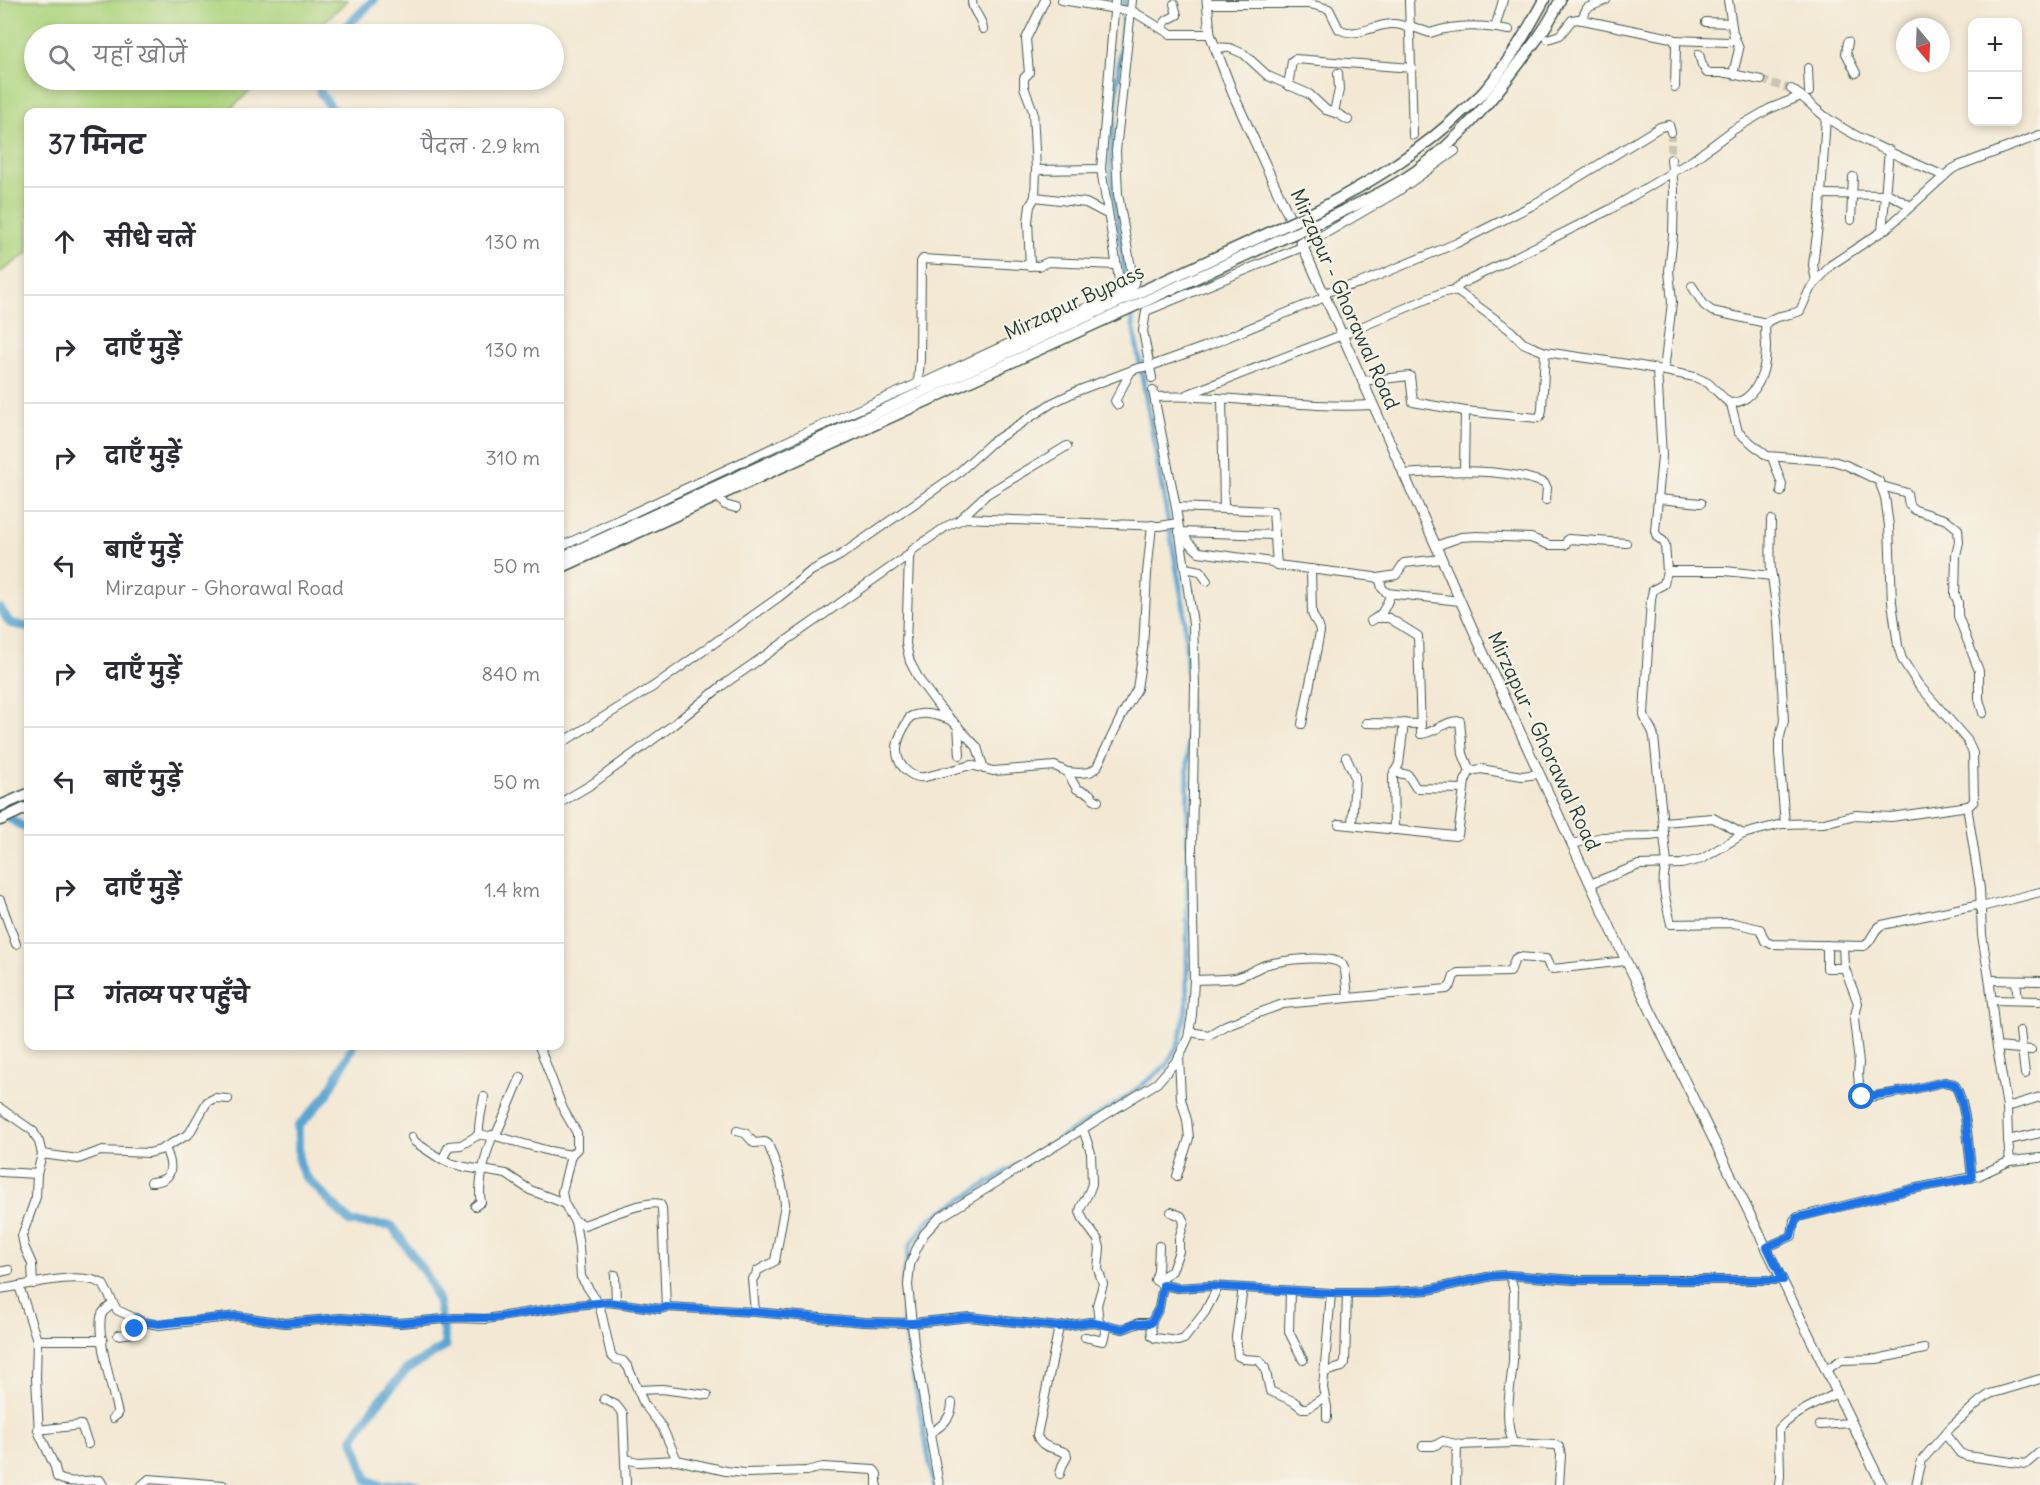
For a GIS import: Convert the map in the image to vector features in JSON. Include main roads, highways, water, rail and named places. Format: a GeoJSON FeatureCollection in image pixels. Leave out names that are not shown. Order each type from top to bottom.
{"type":"FeatureCollection","features":[{"type":"Feature","properties":{"kind":"highway","name":"Mirzapur Bypass"},"geometry":{"type":"LineString","coordinates":[[1275,236],[1403,161],[1447,127],[1486,90],[1520,43],[1544,0]]}},
{"type":"Feature","properties":{"kind":"highway","name":"Mirzapur Bypass"},"geometry":{"type":"LineString","coordinates":[[564,556],[713,492],[1275,236],[1322,221],[1368,199],[1416,171],[1458,135],[1504,83],[1552,18],[1560,0]]}},
{"type":"Feature","properties":{"kind":"highway","name":"Mirzapur Bypass"},"geometry":{"type":"LineString","coordinates":[[564,566],[713,492]]}},
{"type":"Feature","properties":{"kind":"highway"},"geometry":{"type":"LineString","coordinates":[[0,806],[24,796]]}},
{"type":"Feature","properties":{"kind":"highway"},"geometry":{"type":"LineString","coordinates":[[0,820],[24,809]]}},
{"type":"Feature","properties":{"kind":"main road","name":"Mirzapur - Ghorawal Road"},"geometry":{"type":"LineString","coordinates":[[1207,2],[1210,34],[1233,94],[1460,601],[1626,961],[1882,1485]]}},
{"type":"Feature","properties":{"kind":"waterway"},"geometry":{"type":"LineString","coordinates":[[349,24],[374,0]]}},
{"type":"Feature","properties":{"kind":"waterway"},"geometry":{"type":"LineString","coordinates":[[1125,0],[1110,165],[1127,290]]}},
{"type":"Feature","properties":{"kind":"waterway"},"geometry":{"type":"LineString","coordinates":[[320,90],[331,108]]}},
{"type":"Feature","properties":{"kind":"waterway"},"geometry":{"type":"LineString","coordinates":[[934,1485],[904,1325],[903,1282],[910,1245],[930,1219],[1131,1094],[1167,1065],[1179,1042],[1187,1006],[1188,683],[1184,609],[1130,308]]}},
{"type":"Feature","properties":{"kind":"waterway"},"geometry":{"type":"LineString","coordinates":[[0,608],[10,623],[24,626]]}},
{"type":"Feature","properties":{"kind":"waterway"},"geometry":{"type":"LineString","coordinates":[[0,812],[24,827]]}},
{"type":"Feature","properties":{"kind":"waterway"},"geometry":{"type":"LineString","coordinates":[[351,1050],[327,1095],[298,1127],[299,1162],[304,1175],[350,1222],[392,1226],[427,1276],[438,1301],[446,1346],[407,1369],[375,1406],[353,1438],[367,1480],[380,1485]]}},
{"type":"Feature","properties":{"kind":"waterway"},"geometry":{"type":"LineString","coordinates":[[388,1485],[410,1483],[416,1485]]}},
{"type":"Feature","properties":{"kind":"tunnel"},"geometry":{"type":"LineString","coordinates":[[1761,80],[1791,89]]}},
{"type":"Feature","properties":{"kind":"tunnel"},"geometry":{"type":"LineString","coordinates":[[1671,132],[1671,159]]}}]}
